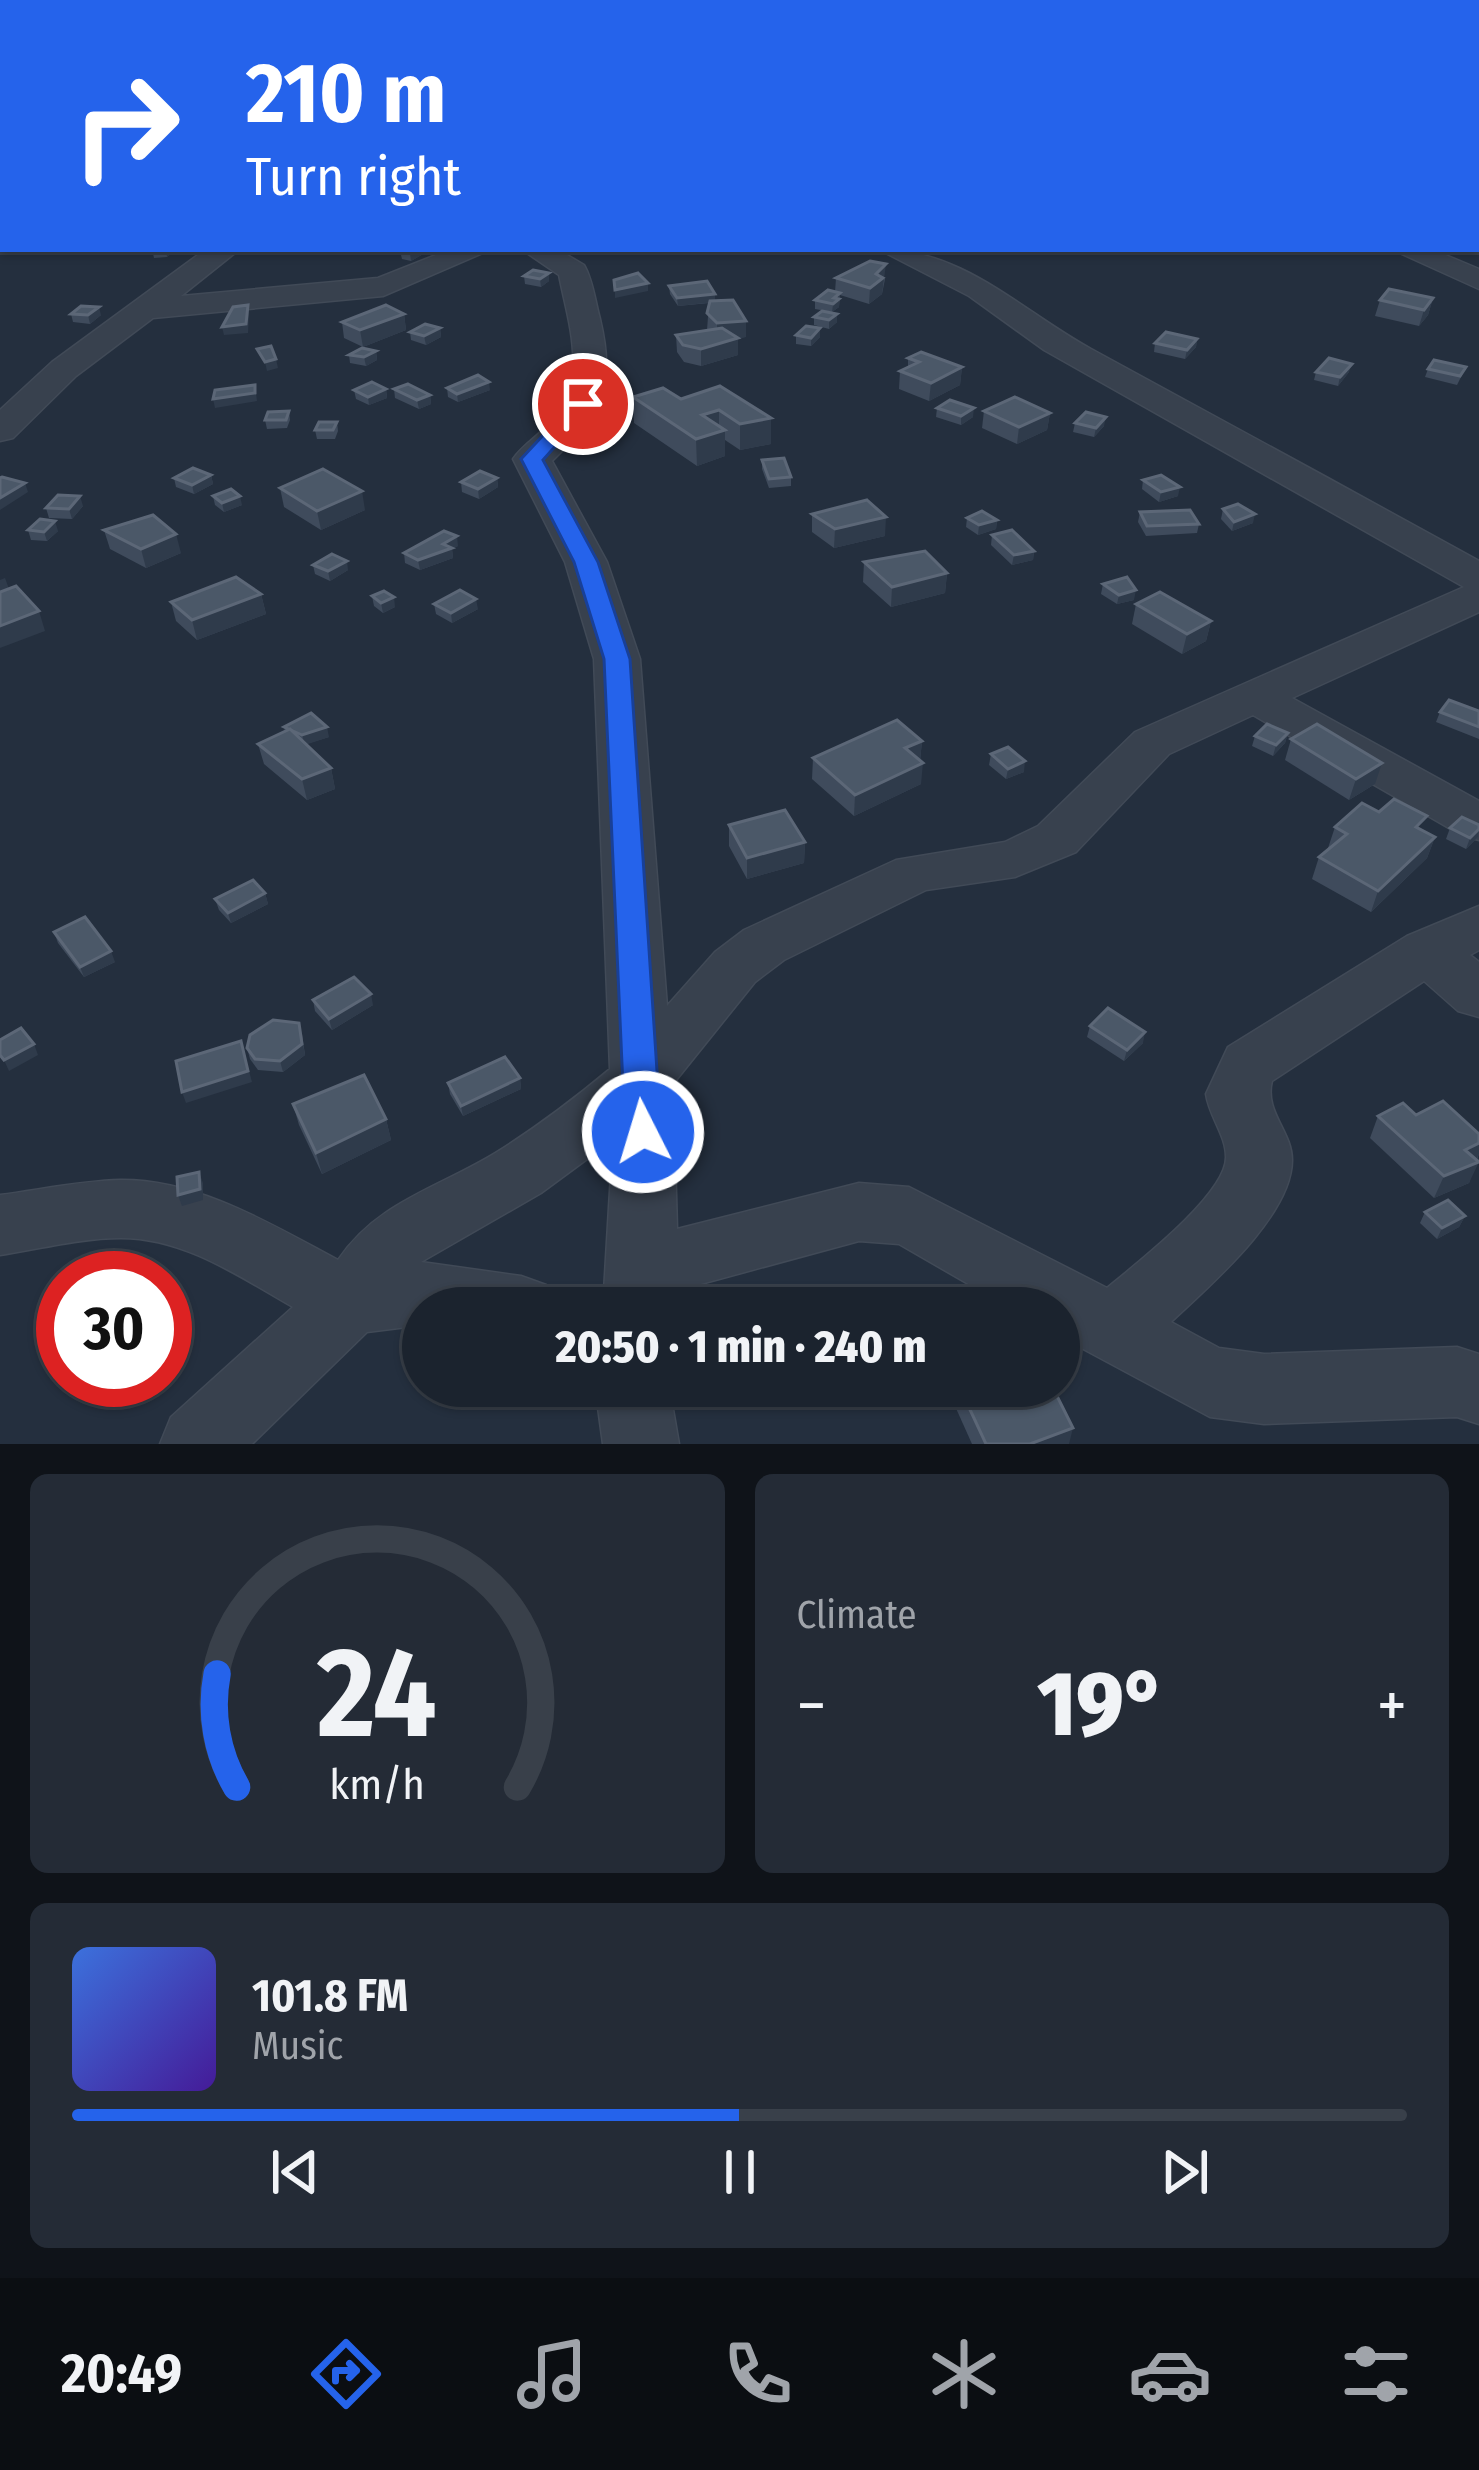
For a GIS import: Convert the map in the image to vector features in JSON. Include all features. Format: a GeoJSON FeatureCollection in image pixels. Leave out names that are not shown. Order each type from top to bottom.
{"type":"FeatureCollection","features":[{"type":"Feature","properties":{"kind":"street"},"geometry":{"type":"LineString","coordinates":[[0,430],[64,369],[221,252]]}},
{"type":"Feature","properties":{"kind":"street"},"geometry":{"type":"LineString","coordinates":[[145,309],[383,287],[470,252]]}},
{"type":"Feature","properties":{"kind":"street"},"geometry":{"type":"LineString","coordinates":[[541,252],[572,271],[592,358],[592,380],[583,404],[532,459],[586,562],[617,659],[638,1082],[646,1157],[642,1287]]}},
{"type":"Feature","properties":{"kind":"street"},"geometry":{"type":"LineString","coordinates":[[900,252],[980,289],[1056,344],[1479,578]]}},
{"type":"Feature","properties":{"kind":"street"},"geometry":{"type":"LineString","coordinates":[[1413,252],[1479,280]]}},
{"type":"Feature","properties":{"kind":"street"},"geometry":{"type":"LineString","coordinates":[[198,1444],[349,1301],[381,1253],[413,1227],[530,1165],[638,1082],[735,967],[764,944],[915,873],[1015,859],[1057,839],[1152,743],[1259,699],[1324,662],[1479,596]]}},
{"type":"Feature","properties":{"kind":"street"},"geometry":{"type":"LineString","coordinates":[[1259,699],[1479,823]]}},
{"type":"Feature","properties":{"kind":"street"},"geometry":{"type":"LineString","coordinates":[[1117,1326],[1231,1214],[1255,1181],[1256,1142],[1235,1098],[1239,1077],[1250,1064],[1453,938],[1479,995]]}},
{"type":"Feature","properties":{"kind":"street"},"geometry":{"type":"LineString","coordinates":[[0,1225],[122,1209],[169,1216],[223,1232],[349,1301],[402,1295]]}},
{"type":"Feature","properties":{"kind":"street"},"geometry":{"type":"LineString","coordinates":[[645,1287],[859,1212],[880,1211],[909,1216],[1043,1287]]}},
{"type":"Feature","properties":{"kind":"street"},"geometry":{"type":"LineString","coordinates":[[1080,1306],[1210,1382],[1235,1388],[1457,1382],[1479,1390]]}},
{"type":"Feature","properties":{"kind":"street"},"geometry":{"type":"LineString","coordinates":[[635,1407],[641,1444]]}},
{"type":"Feature","properties":{"kind":"building"},"geometry":{"type":"Polygon","coordinates":[[[870,261],[886,264],[876,274],[883,278],[870,288],[836,278],[870,261]]]}},
{"type":"Feature","properties":{"kind":"building"},"geometry":{"type":"Polygon","coordinates":[[[533,270],[549,273],[540,279],[524,276],[533,270]]]}},
{"type":"Feature","properties":{"kind":"building"},"geometry":{"type":"Polygon","coordinates":[[[638,273],[648,283],[615,290],[614,280],[638,273]]]}},
{"type":"Feature","properties":{"kind":"building"},"geometry":{"type":"Polygon","coordinates":[[[707,281],[715,294],[677,298],[669,286],[707,281]]]}},
{"type":"Feature","properties":{"kind":"building"},"geometry":{"type":"Polygon","coordinates":[[[1389,289],[1433,298],[1424,310],[1380,300],[1389,289]]]}},
{"type":"Feature","properties":{"kind":"building"},"geometry":{"type":"Polygon","coordinates":[[[828,290],[840,293],[834,298],[839,299],[833,304],[815,300],[828,290]]]}},
{"type":"Feature","properties":{"kind":"building"},"geometry":{"type":"Polygon","coordinates":[[[733,300],[746,321],[717,323],[707,313],[710,301],[733,300]]]}},
{"type":"Feature","properties":{"kind":"building"},"geometry":{"type":"Polygon","coordinates":[[[248,305],[246,324],[222,327],[233,307],[248,305]]]}},
{"type":"Feature","properties":{"kind":"building"},"geometry":{"type":"Polygon","coordinates":[[[386,305],[404,314],[360,330],[342,322],[386,305]]]}},
{"type":"Feature","properties":{"kind":"building"},"geometry":{"type":"Polygon","coordinates":[[[81,306],[99,307],[88,315],[71,314],[81,306]]]}},
{"type":"Feature","properties":{"kind":"building"},"geometry":{"type":"Polygon","coordinates":[[[822,311],[837,314],[829,320],[814,317],[822,311]]]}},
{"type":"Feature","properties":{"kind":"building"},"geometry":{"type":"Polygon","coordinates":[[[425,324],[440,328],[424,336],[410,332],[425,324]]]}},
{"type":"Feature","properties":{"kind":"building"},"geometry":{"type":"Polygon","coordinates":[[[806,326],[820,328],[811,338],[796,335],[806,326]]]}},
{"type":"Feature","properties":{"kind":"building"},"geometry":{"type":"Polygon","coordinates":[[[722,328],[738,338],[701,349],[683,345],[676,335],[722,328]]]}},
{"type":"Feature","properties":{"kind":"building"},"geometry":{"type":"Polygon","coordinates":[[[1166,332],[1197,339],[1187,350],[1155,343],[1166,332]]]}},
{"type":"Feature","properties":{"kind":"building"},"geometry":{"type":"Polygon","coordinates":[[[271,346],[276,359],[265,362],[257,349],[271,346]]]}},
{"type":"Feature","properties":{"kind":"building"},"geometry":{"type":"Polygon","coordinates":[[[362,348],[376,351],[364,357],[349,355],[362,348]]]}},
{"type":"Feature","properties":{"kind":"building"},"geometry":{"type":"Polygon","coordinates":[[[921,352],[962,367],[931,383],[900,371],[919,362],[908,358],[921,352]]]}},
{"type":"Feature","properties":{"kind":"building"},"geometry":{"type":"Polygon","coordinates":[[[1329,358],[1352,364],[1340,377],[1316,372],[1329,358]]]}},
{"type":"Feature","properties":{"kind":"building"},"geometry":{"type":"Polygon","coordinates":[[[1434,360],[1466,367],[1460,376],[1428,369],[1434,360]]]}},
{"type":"Feature","properties":{"kind":"building"},"geometry":{"type":"Polygon","coordinates":[[[478,375],[489,382],[457,394],[447,388],[478,375]]]}},
{"type":"Feature","properties":{"kind":"building"},"geometry":{"type":"Polygon","coordinates":[[[372,382],[386,389],[368,397],[354,390],[372,382]]]}},
{"type":"Feature","properties":{"kind":"building"},"geometry":{"type":"Polygon","coordinates":[[[408,384],[430,395],[417,400],[394,389],[408,384]]]}},
{"type":"Feature","properties":{"kind":"building"},"geometry":{"type":"Polygon","coordinates":[[[255,385],[255,393],[213,399],[215,390],[255,385]]]}},
{"type":"Feature","properties":{"kind":"building"},"geometry":{"type":"Polygon","coordinates":[[[720,386],[771,418],[740,424],[719,410],[702,415],[725,430],[696,439],[633,397],[663,388],[681,399],[720,386]]]}},
{"type":"Feature","properties":{"kind":"building"},"geometry":{"type":"Polygon","coordinates":[[[1015,397],[1050,413],[1019,427],[984,411],[1015,397]]]}},
{"type":"Feature","properties":{"kind":"building"},"geometry":{"type":"Polygon","coordinates":[[[950,400],[974,408],[961,416],[937,408],[950,400]]]}},
{"type":"Feature","properties":{"kind":"building"},"geometry":{"type":"Polygon","coordinates":[[[289,411],[286,420],[265,420],[268,412],[289,411]]]}},
{"type":"Feature","properties":{"kind":"building"},"geometry":{"type":"Polygon","coordinates":[[[1086,412],[1106,417],[1096,428],[1075,423],[1086,412]]]}},
{"type":"Feature","properties":{"kind":"building"},"geometry":{"type":"Polygon","coordinates":[[[319,422],[337,422],[333,430],[315,430],[319,422]]]}},
{"type":"Feature","properties":{"kind":"building"},"geometry":{"type":"Polygon","coordinates":[[[784,458],[791,477],[769,479],[762,460],[784,458]]]}},
{"type":"Feature","properties":{"kind":"building"},"geometry":{"type":"Polygon","coordinates":[[[193,468],[211,475],[192,485],[174,478],[193,468]]]}},
{"type":"Feature","properties":{"kind":"building"},"geometry":{"type":"Polygon","coordinates":[[[323,469],[362,491],[317,511],[280,488],[323,469]]]}},
{"type":"Feature","properties":{"kind":"building"},"geometry":{"type":"Polygon","coordinates":[[[480,471],[497,478],[478,489],[461,482],[480,471]]]}},
{"type":"Feature","properties":{"kind":"building"},"geometry":{"type":"Polygon","coordinates":[[[1161,475],[1180,487],[1161,492],[1143,480],[1161,475]]]}},
{"type":"Feature","properties":{"kind":"building"},"geometry":{"type":"Polygon","coordinates":[[[2,477],[25,483],[0,498],[2,477]]]}},
{"type":"Feature","properties":{"kind":"building"},"geometry":{"type":"Polygon","coordinates":[[[231,489],[240,496],[222,503],[213,496],[231,489]]]}},
{"type":"Feature","properties":{"kind":"building"},"geometry":{"type":"Polygon","coordinates":[[[58,495],[80,496],[69,509],[46,508],[58,495]]]}},
{"type":"Feature","properties":{"kind":"building"},"geometry":{"type":"Polygon","coordinates":[[[867,500],[886,517],[835,529],[812,514],[867,500]]]}},
{"type":"Feature","properties":{"kind":"building"},"geometry":{"type":"Polygon","coordinates":[[[1238,504],[1255,514],[1234,522],[1223,509],[1238,504]]]}},
{"type":"Feature","properties":{"kind":"building"},"geometry":{"type":"Polygon","coordinates":[[[1190,510],[1199,524],[1147,526],[1140,512],[1190,510]]]}},
{"type":"Feature","properties":{"kind":"building"},"geometry":{"type":"Polygon","coordinates":[[[982,511],[997,520],[979,525],[967,518],[982,511]]]}},
{"type":"Feature","properties":{"kind":"building"},"geometry":{"type":"Polygon","coordinates":[[[153,515],[176,534],[141,549],[104,530],[153,515]]]}},
{"type":"Feature","properties":{"kind":"building"},"geometry":{"type":"Polygon","coordinates":[[[40,519],[55,521],[44,532],[28,530],[40,519]]]}},
{"type":"Feature","properties":{"kind":"building"},"geometry":{"type":"Polygon","coordinates":[[[1012,530],[1034,551],[1014,555],[992,535],[1012,530]]]}},
{"type":"Feature","properties":{"kind":"building"},"geometry":{"type":"Polygon","coordinates":[[[444,531],[457,536],[443,544],[452,548],[418,560],[404,553],[444,531]]]}},
{"type":"Feature","properties":{"kind":"building"},"geometry":{"type":"Polygon","coordinates":[[[925,551],[947,573],[892,587],[864,562],[925,551]]]}},
{"type":"Feature","properties":{"kind":"building"},"geometry":{"type":"Polygon","coordinates":[[[332,554],[347,561],[328,571],[313,565],[332,554]]]}},
{"type":"Feature","properties":{"kind":"building"},"geometry":{"type":"Polygon","coordinates":[[[236,577],[261,594],[192,620],[171,602],[236,577]]]}},
{"type":"Feature","properties":{"kind":"building"},"geometry":{"type":"Polygon","coordinates":[[[1127,577],[1136,590],[1119,595],[1103,584],[1127,577]]]}},
{"type":"Feature","properties":{"kind":"building"},"geometry":{"type":"Polygon","coordinates":[[[16,586],[39,611],[0,626],[0,592],[16,586]]]}},
{"type":"Feature","properties":{"kind":"building"},"geometry":{"type":"Polygon","coordinates":[[[460,590],[476,599],[451,613],[434,604],[460,590]]]}},
{"type":"Feature","properties":{"kind":"building"},"geometry":{"type":"Polygon","coordinates":[[[384,591],[394,597],[381,603],[372,596],[384,591]]]}},
{"type":"Feature","properties":{"kind":"building"},"geometry":{"type":"Polygon","coordinates":[[[1160,592],[1211,621],[1187,634],[1136,604],[1160,592]]]}},
{"type":"Feature","properties":{"kind":"building"},"geometry":{"type":"Polygon","coordinates":[[[1449,700],[1479,711],[1479,727],[1440,712],[1449,700]]]}},
{"type":"Feature","properties":{"kind":"building"},"geometry":{"type":"Polygon","coordinates":[[[311,713],[327,727],[302,735],[284,727],[311,713]]]}},
{"type":"Feature","properties":{"kind":"building"},"geometry":{"type":"Polygon","coordinates":[[[897,720],[922,741],[905,748],[923,763],[855,795],[813,758],[897,720]]]}},
{"type":"Feature","properties":{"kind":"building"},"geometry":{"type":"Polygon","coordinates":[[[1267,724],[1288,733],[1276,745],[1255,736],[1267,724]]]}},
{"type":"Feature","properties":{"kind":"building"},"geometry":{"type":"Polygon","coordinates":[[[1317,724],[1382,763],[1356,779],[1291,739],[1317,724]]]}},
{"type":"Feature","properties":{"kind":"building"},"geometry":{"type":"Polygon","coordinates":[[[290,729],[331,768],[302,779],[258,744],[290,729]]]}},
{"type":"Feature","properties":{"kind":"building"},"geometry":{"type":"Polygon","coordinates":[[[1008,747],[1025,761],[1008,769],[991,754],[1008,747]]]}},
{"type":"Feature","properties":{"kind":"building"},"geometry":{"type":"Polygon","coordinates":[[[1394,799],[1427,816],[1416,827],[1435,837],[1378,891],[1319,857],[1347,834],[1335,827],[1362,803],[1379,812],[1394,799]]]}},
{"type":"Feature","properties":{"kind":"building"},"geometry":{"type":"Polygon","coordinates":[[[785,810],[805,842],[747,858],[729,825],[785,810]]]}},
{"type":"Feature","properties":{"kind":"building"},"geometry":{"type":"Polygon","coordinates":[[[1462,817],[1479,825],[1470,838],[1450,828],[1462,817]]]}},
{"type":"Feature","properties":{"kind":"building"},"geometry":{"type":"Polygon","coordinates":[[[253,880],[265,893],[228,913],[215,899],[253,880]]]}},
{"type":"Feature","properties":{"kind":"building"},"geometry":{"type":"Polygon","coordinates":[[[85,917],[111,951],[80,967],[54,932],[85,917]]]}},
{"type":"Feature","properties":{"kind":"building"},"geometry":{"type":"Polygon","coordinates":[[[354,977],[371,994],[329,1019],[313,1000],[354,977]]]}},
{"type":"Feature","properties":{"kind":"building"},"geometry":{"type":"Polygon","coordinates":[[[1108,1008],[1145,1032],[1127,1050],[1090,1026],[1108,1008]]]}},
{"type":"Feature","properties":{"kind":"building"},"geometry":{"type":"Polygon","coordinates":[[[273,1020],[299,1023],[302,1044],[280,1061],[255,1059],[247,1048],[250,1035],[273,1020]]]}},
{"type":"Feature","properties":{"kind":"building"},"geometry":{"type":"Polygon","coordinates":[[[21,1028],[34,1044],[4,1060],[0,1040],[21,1028]]]}},
{"type":"Feature","properties":{"kind":"building"},"geometry":{"type":"Polygon","coordinates":[[[241,1041],[248,1071],[182,1092],[176,1061],[241,1041]]]}},
{"type":"Feature","properties":{"kind":"building"},"geometry":{"type":"Polygon","coordinates":[[[505,1057],[520,1078],[461,1106],[448,1083],[505,1057]]]}},
{"type":"Feature","properties":{"kind":"building"},"geometry":{"type":"Polygon","coordinates":[[[364,1075],[386,1119],[316,1153],[293,1104],[364,1075]]]}},
{"type":"Feature","properties":{"kind":"building"},"geometry":{"type":"Polygon","coordinates":[[[1443,1101],[1479,1134],[1479,1143],[1465,1150],[1479,1162],[1444,1176],[1378,1116],[1403,1103],[1416,1115],[1443,1101]]]}},
{"type":"Feature","properties":{"kind":"building"},"geometry":{"type":"Polygon","coordinates":[[[199,1172],[200,1189],[178,1195],[177,1177],[199,1172]]]}},
{"type":"Feature","properties":{"kind":"building"},"geometry":{"type":"Polygon","coordinates":[[[1448,1200],[1465,1216],[1442,1228],[1425,1212],[1448,1200]]]}},
{"type":"Feature","properties":{"kind":"building"},"geometry":{"type":"Polygon","coordinates":[[[969,1407],[1062,1407],[1073,1428],[1030,1444],[986,1444],[969,1407]]]}},
{"type":"Feature","properties":{"kind":"route"},"geometry":{"type":"LineString","coordinates":[[583,404],[532,459],[586,562],[617,659],[643,1132]]}}]}
